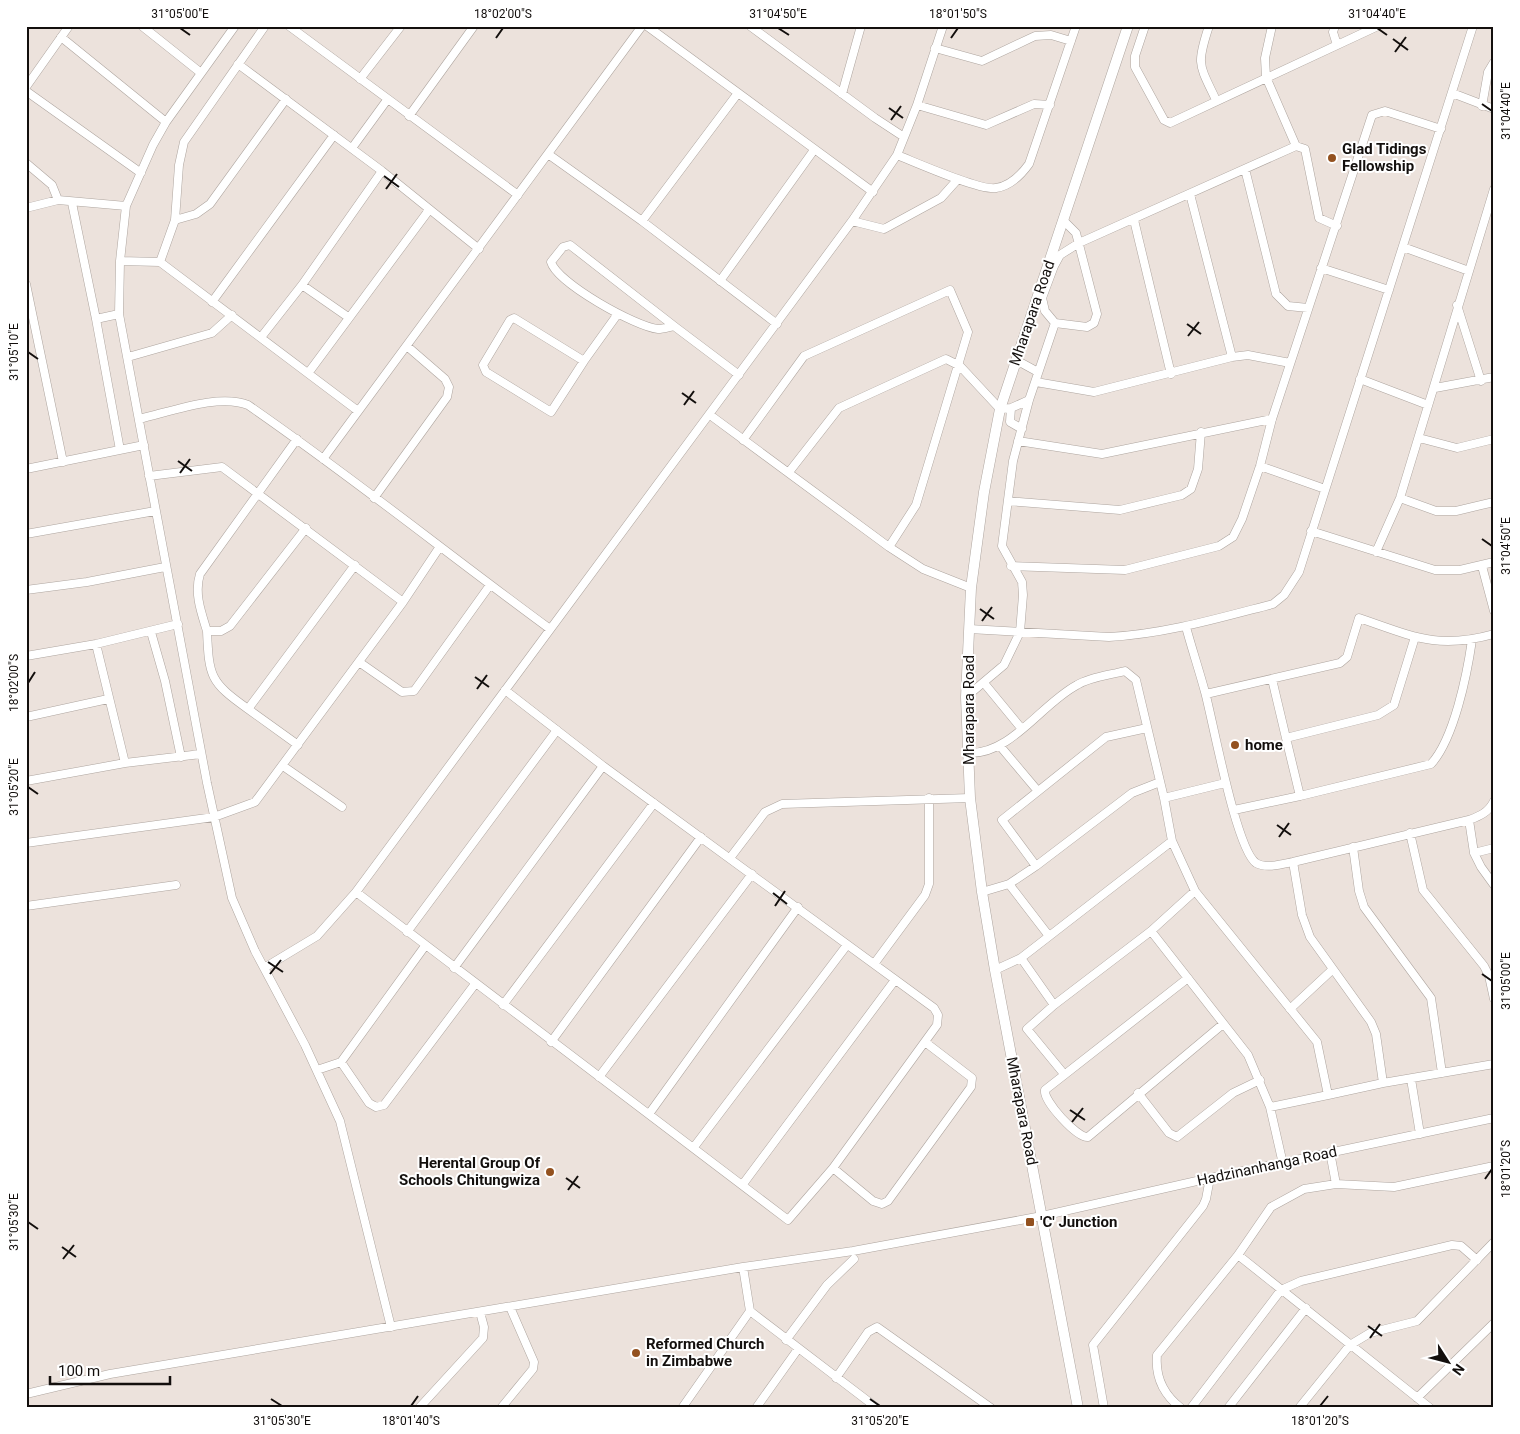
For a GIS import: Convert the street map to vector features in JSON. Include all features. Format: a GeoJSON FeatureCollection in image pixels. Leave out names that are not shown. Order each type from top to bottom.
{"type":"FeatureCollection","features":[{"type":"Feature","properties":{"kind":"main road","name":"Mharapara Road"},"geometry":{"type":"LineString","coordinates":[[1078,1408],[982,892],[970,798],[966,696],[971,588],[984,492],[1016,360],[1031,311],[1064,221],[1128,26]]}},
{"type":"Feature","properties":{"kind":"street"},"geometry":{"type":"LineString","coordinates":[[28,82],[69,26]]}},
{"type":"Feature","properties":{"kind":"street"},"geometry":{"type":"LineString","coordinates":[[142,26],[201,72]]}},
{"type":"Feature","properties":{"kind":"street"},"geometry":{"type":"LineString","coordinates":[[235,26],[166,122],[126,206],[120,261],[119,314],[201,754],[232,898],[264,968],[317,1070],[340,1121],[391,1327]]}},
{"type":"Feature","properties":{"kind":"street"},"geometry":{"type":"LineString","coordinates":[[160,262],[175,220],[178,165],[184,142],[265,26]]}},
{"type":"Feature","properties":{"kind":"street"},"geometry":{"type":"LineString","coordinates":[[289,26],[518,195]]}},
{"type":"Feature","properties":{"kind":"street"},"geometry":{"type":"LineString","coordinates":[[360,79],[401,26]]}},
{"type":"Feature","properties":{"kind":"street"},"geometry":{"type":"LineString","coordinates":[[409,116],[474,26]]}},
{"type":"Feature","properties":{"kind":"street"},"geometry":{"type":"LineString","coordinates":[[323,459],[408,347],[642,26]]}},
{"type":"Feature","properties":{"kind":"street"},"geometry":{"type":"LineString","coordinates":[[647,26],[873,192]]}},
{"type":"Feature","properties":{"kind":"street"},"geometry":{"type":"LineString","coordinates":[[750,26],[904,137]]}},
{"type":"Feature","properties":{"kind":"street"},"geometry":{"type":"LineString","coordinates":[[842,94],[862,26]]}},
{"type":"Feature","properties":{"kind":"street"},"geometry":{"type":"LineString","coordinates":[[264,968],[317,936],[356,892],[873,192],[897,155],[917,105],[943,26]]}},
{"type":"Feature","properties":{"kind":"street"},"geometry":{"type":"LineString","coordinates":[[897,155],[958,179],[995,189],[1017,179],[1029,164],[1076,26]]}},
{"type":"Feature","properties":{"kind":"street"},"geometry":{"type":"LineString","coordinates":[[1145,26],[1135,56],[1135,67],[1164,120],[1170,123],[1378,26]]}},
{"type":"Feature","properties":{"kind":"street"},"geometry":{"type":"LineString","coordinates":[[1209,26],[1200,57],[1201,68],[1216,100]]}},
{"type":"Feature","properties":{"kind":"street"},"geometry":{"type":"LineString","coordinates":[[1272,26],[1265,58],[1266,77],[1296,146]]}},
{"type":"Feature","properties":{"kind":"street"},"geometry":{"type":"LineString","coordinates":[[1334,26],[1337,45]]}},
{"type":"Feature","properties":{"kind":"street"},"geometry":{"type":"LineString","coordinates":[[969,629],[1110,637],[1186,627],[1273,604],[1284,595],[1299,572],[1441,129],[1472,26]]}},
{"type":"Feature","properties":{"kind":"street"},"geometry":{"type":"LineString","coordinates":[[935,48],[982,61],[1035,36],[1051,35],[1071,41]]}},
{"type":"Feature","properties":{"kind":"street"},"geometry":{"type":"LineString","coordinates":[[61,37],[166,122]]}},
{"type":"Feature","properties":{"kind":"street"},"geometry":{"type":"LineString","coordinates":[[1482,106],[1488,72],[1494,62]]}},
{"type":"Feature","properties":{"kind":"street"},"geometry":{"type":"LineString","coordinates":[[238,64],[382,170],[479,249]]}},
{"type":"Feature","properties":{"kind":"street"},"geometry":{"type":"LineString","coordinates":[[26,91],[141,173]]}},
{"type":"Feature","properties":{"kind":"street"},"geometry":{"type":"LineString","coordinates":[[642,222],[738,93]]}},
{"type":"Feature","properties":{"kind":"street"},"geometry":{"type":"LineString","coordinates":[[1452,93],[1494,109]]}},
{"type":"Feature","properties":{"kind":"street"},"geometry":{"type":"LineString","coordinates":[[175,220],[196,214],[210,204],[286,99]]}},
{"type":"Feature","properties":{"kind":"street"},"geometry":{"type":"LineString","coordinates":[[352,148],[387,100]]}},
{"type":"Feature","properties":{"kind":"street"},"geometry":{"type":"LineString","coordinates":[[917,105],[986,126],[1034,104],[1050,106]]}},
{"type":"Feature","properties":{"kind":"street"},"geometry":{"type":"LineString","coordinates":[[1011,566],[1125,570],[1219,546],[1233,536],[1242,518],[1260,466],[1272,418],[1337,226],[1372,115],[1385,111],[1441,129]]}},
{"type":"Feature","properties":{"kind":"street"},"geometry":{"type":"LineString","coordinates":[[212,302],[334,135]]}},
{"type":"Feature","properties":{"kind":"street"},"geometry":{"type":"LineString","coordinates":[[1064,221],[1076,233],[1079,243],[1097,314],[1094,323],[1086,327],[1055,323],[1045,311],[1042,298],[1060,255],[1079,243],[1296,146],[1305,149],[1319,218],[1337,226]]}},
{"type":"Feature","properties":{"kind":"street"},"geometry":{"type":"LineString","coordinates":[[720,282],[814,150]]}},
{"type":"Feature","properties":{"kind":"street"},"geometry":{"type":"LineString","coordinates":[[548,154],[777,324]]}},
{"type":"Feature","properties":{"kind":"street"},"geometry":{"type":"LineString","coordinates":[[26,163],[52,186],[58,200]]}},
{"type":"Feature","properties":{"kind":"street"},"geometry":{"type":"LineString","coordinates":[[1246,169],[1276,294],[1288,306],[1308,308]]}},
{"type":"Feature","properties":{"kind":"street"},"geometry":{"type":"LineString","coordinates":[[262,336],[302,285],[382,170]]}},
{"type":"Feature","properties":{"kind":"street"},"geometry":{"type":"LineString","coordinates":[[852,221],[884,228],[941,198],[958,179]]}},
{"type":"Feature","properties":{"kind":"street"},"geometry":{"type":"LineString","coordinates":[[1376,552],[1400,498],[1428,405],[1435,388],[1457,305],[1494,189]]}},
{"type":"Feature","properties":{"kind":"street"},"geometry":{"type":"LineString","coordinates":[[1190,194],[1232,357]]}},
{"type":"Feature","properties":{"kind":"street"},"geometry":{"type":"LineString","coordinates":[[26,208],[58,200],[72,203],[126,206]]}},
{"type":"Feature","properties":{"kind":"street"},"geometry":{"type":"LineString","coordinates":[[72,203],[120,450]]}},
{"type":"Feature","properties":{"kind":"street"},"geometry":{"type":"LineString","coordinates":[[309,372],[429,210]]}},
{"type":"Feature","properties":{"kind":"street"},"geometry":{"type":"LineString","coordinates":[[1134,220],[1171,374]]}},
{"type":"Feature","properties":{"kind":"street"},"geometry":{"type":"LineString","coordinates":[[674,326],[658,329],[617,315],[557,274],[551,262],[563,247],[570,245],[577,249],[739,375]]}},
{"type":"Feature","properties":{"kind":"street"},"geometry":{"type":"LineString","coordinates":[[1403,247],[1469,271]]}},
{"type":"Feature","properties":{"kind":"street"},"geometry":{"type":"LineString","coordinates":[[120,261],[160,262],[212,302],[262,336],[358,411]]}},
{"type":"Feature","properties":{"kind":"street"},"geometry":{"type":"LineString","coordinates":[[1322,268],[1389,290]]}},
{"type":"Feature","properties":{"kind":"street"},"geometry":{"type":"LineString","coordinates":[[26,284],[64,462]]}},
{"type":"Feature","properties":{"kind":"street"},"geometry":{"type":"LineString","coordinates":[[302,285],[348,317]]}},
{"type":"Feature","properties":{"kind":"street"},"geometry":{"type":"LineString","coordinates":[[742,440],[804,356],[945,290],[950,290],[968,332],[960,366],[916,505],[889,547]]}},
{"type":"Feature","properties":{"kind":"street"},"geometry":{"type":"LineString","coordinates":[[1457,305],[1481,381]]}},
{"type":"Feature","properties":{"kind":"street"},"geometry":{"type":"LineString","coordinates":[[96,319],[119,314]]}},
{"type":"Feature","properties":{"kind":"street"},"geometry":{"type":"LineString","coordinates":[[128,357],[212,333],[232,315]]}},
{"type":"Feature","properties":{"kind":"street"},"geometry":{"type":"LineString","coordinates":[[584,361],[514,318],[510,320],[483,365],[486,372],[551,412],[617,315]]}},
{"type":"Feature","properties":{"kind":"street"},"geometry":{"type":"LineString","coordinates":[[966,696],[1004,665],[1020,632],[1023,595],[1022,582],[1011,566],[1002,546],[1018,441],[1029,400],[1055,323]]}},
{"type":"Feature","properties":{"kind":"street"},"geometry":{"type":"LineString","coordinates":[[374,498],[447,397],[449,387],[445,379],[408,347]]}},
{"type":"Feature","properties":{"kind":"street"},"geometry":{"type":"LineString","coordinates":[[1036,382],[1094,392],[1232,357],[1248,355],[1290,363]]}},
{"type":"Feature","properties":{"kind":"street"},"geometry":{"type":"LineString","coordinates":[[789,472],[839,408],[946,359],[960,366],[1005,409],[1010,422],[1022,429]]}},
{"type":"Feature","properties":{"kind":"street"},"geometry":{"type":"LineString","coordinates":[[1016,360],[1038,372]]}},
{"type":"Feature","properties":{"kind":"street"},"geometry":{"type":"LineString","coordinates":[[1435,388],[1481,381],[1494,377]]}},
{"type":"Feature","properties":{"kind":"street"},"geometry":{"type":"LineString","coordinates":[[1360,378],[1428,405]]}},
{"type":"Feature","properties":{"kind":"street"},"geometry":{"type":"LineString","coordinates":[[1005,409],[1029,400]]}},
{"type":"Feature","properties":{"kind":"street"},"geometry":{"type":"LineString","coordinates":[[140,419],[209,402],[239,401],[297,439],[440,548],[550,628]]}},
{"type":"Feature","properties":{"kind":"street"},"geometry":{"type":"LineString","coordinates":[[710,415],[889,547],[923,569],[971,588]]}},
{"type":"Feature","properties":{"kind":"street"},"geometry":{"type":"LineString","coordinates":[[1018,441],[1102,454],[1272,418]]}},
{"type":"Feature","properties":{"kind":"street"},"geometry":{"type":"LineString","coordinates":[[1008,501],[1120,510],[1182,495],[1191,489],[1198,469],[1201,432]]}},
{"type":"Feature","properties":{"kind":"street"},"geometry":{"type":"LineString","coordinates":[[1419,438],[1457,448],[1494,439]]}},
{"type":"Feature","properties":{"kind":"street"},"geometry":{"type":"LineString","coordinates":[[297,439],[200,574],[197,584],[197,595],[207,631],[209,666],[214,680],[227,694],[298,745]]}},
{"type":"Feature","properties":{"kind":"street"},"geometry":{"type":"LineString","coordinates":[[26,469],[144,445]]}},
{"type":"Feature","properties":{"kind":"street"},"geometry":{"type":"LineString","coordinates":[[149,476],[218,466],[258,492],[403,602]]}},
{"type":"Feature","properties":{"kind":"street"},"geometry":{"type":"LineString","coordinates":[[1260,466],[1325,489]]}},
{"type":"Feature","properties":{"kind":"street"},"geometry":{"type":"LineString","coordinates":[[1400,498],[1436,511],[1456,511],[1494,502]]}},
{"type":"Feature","properties":{"kind":"street"},"geometry":{"type":"LineString","coordinates":[[26,534],[155,512]]}},
{"type":"Feature","properties":{"kind":"street"},"geometry":{"type":"LineString","coordinates":[[207,631],[221,631],[230,626],[306,528]]}},
{"type":"Feature","properties":{"kind":"street"},"geometry":{"type":"LineString","coordinates":[[1312,531],[1376,552],[1448,572],[1494,562]]}},
{"type":"Feature","properties":{"kind":"street"},"geometry":{"type":"LineString","coordinates":[[26,843],[214,817],[255,802],[403,602],[440,548]]}},
{"type":"Feature","properties":{"kind":"street"},"geometry":{"type":"LineString","coordinates":[[248,709],[355,565]]}},
{"type":"Feature","properties":{"kind":"street"},"geometry":{"type":"LineString","coordinates":[[1482,566],[1494,611]]}},
{"type":"Feature","properties":{"kind":"street"},"geometry":{"type":"LineString","coordinates":[[26,590],[87,582],[165,567]]}},
{"type":"Feature","properties":{"kind":"street"},"geometry":{"type":"LineString","coordinates":[[359,662],[402,692],[414,691],[490,585]]}},
{"type":"Feature","properties":{"kind":"street"},"geometry":{"type":"LineString","coordinates":[[1206,694],[1340,663],[1346,657],[1359,618],[1415,637],[1443,643],[1472,640],[1494,634]]}},
{"type":"Feature","properties":{"kind":"street"},"geometry":{"type":"LineString","coordinates":[[26,656],[96,644],[152,632],[178,624]]}},
{"type":"Feature","properties":{"kind":"street"},"geometry":{"type":"LineString","coordinates":[[1186,627],[1206,694],[1234,810],[1251,858],[1258,864],[1266,866],[1293,862],[1469,820],[1480,816],[1490,808],[1494,801]]}},
{"type":"Feature","properties":{"kind":"street"},"geometry":{"type":"LineString","coordinates":[[152,632],[166,681],[181,756]]}},
{"type":"Feature","properties":{"kind":"street"},"geometry":{"type":"LineString","coordinates":[[1286,738],[1378,715],[1394,705],[1415,637]]}},
{"type":"Feature","properties":{"kind":"street"},"geometry":{"type":"LineString","coordinates":[[1234,810],[1431,764],[1440,754],[1462,692],[1472,640]]}},
{"type":"Feature","properties":{"kind":"street"},"geometry":{"type":"LineString","coordinates":[[96,644],[125,763]]}},
{"type":"Feature","properties":{"kind":"street"},"geometry":{"type":"LineString","coordinates":[[968,753],[981,753],[1000,746],[1077,684],[1125,671],[1136,680],[1164,798],[1172,841],[1194,891],[1317,1042],[1328,1095]]}},
{"type":"Feature","properties":{"kind":"street"},"geometry":{"type":"LineString","coordinates":[[1272,680],[1300,796]]}},
{"type":"Feature","properties":{"kind":"street"},"geometry":{"type":"LineString","coordinates":[[984,682],[1022,728]]}},
{"type":"Feature","properties":{"kind":"street"},"geometry":{"type":"LineString","coordinates":[[356,892],[406,932],[694,1147],[788,1220],[833,1168],[937,1025],[938,1015],[934,1008],[603,766],[505,690]]}},
{"type":"Feature","properties":{"kind":"street"},"geometry":{"type":"LineString","coordinates":[[26,717],[108,699]]}},
{"type":"Feature","properties":{"kind":"street"},"geometry":{"type":"LineString","coordinates":[[1036,866],[1002,820],[1037,790],[1106,737],[1147,728]]}},
{"type":"Feature","properties":{"kind":"street"},"geometry":{"type":"LineString","coordinates":[[406,932],[557,730]]}},
{"type":"Feature","properties":{"kind":"street"},"geometry":{"type":"LineString","coordinates":[[1000,746],[1037,790]]}},
{"type":"Feature","properties":{"kind":"street"},"geometry":{"type":"LineString","coordinates":[[26,781],[125,763],[201,754]]}},
{"type":"Feature","properties":{"kind":"street"},"geometry":{"type":"LineString","coordinates":[[283,766],[342,807]]}},
{"type":"Feature","properties":{"kind":"street"},"geometry":{"type":"LineString","coordinates":[[454,968],[603,766]]}},
{"type":"Feature","properties":{"kind":"street"},"geometry":{"type":"LineString","coordinates":[[982,892],[1009,884],[1036,866],[1132,793],[1160,782]]}},
{"type":"Feature","properties":{"kind":"street"},"geometry":{"type":"LineString","coordinates":[[1164,798],[1226,783]]}},
{"type":"Feature","properties":{"kind":"street"},"geometry":{"type":"LineString","coordinates":[[874,964],[925,894],[929,884],[929,798]]}},
{"type":"Feature","properties":{"kind":"street"},"geometry":{"type":"LineString","coordinates":[[730,858],[765,812],[782,804],[970,798]]}},
{"type":"Feature","properties":{"kind":"street"},"geometry":{"type":"LineString","coordinates":[[503,1005],[654,803]]}},
{"type":"Feature","properties":{"kind":"street"},"geometry":{"type":"LineString","coordinates":[[1469,820],[1474,854],[1480,867],[1494,885]]}},
{"type":"Feature","properties":{"kind":"street"},"geometry":{"type":"LineString","coordinates":[[1410,833],[1422,890],[1484,966],[1489,976],[1494,999]]}},
{"type":"Feature","properties":{"kind":"street"},"geometry":{"type":"LineString","coordinates":[[551,1042],[701,837]]}},
{"type":"Feature","properties":{"kind":"street"},"geometry":{"type":"LineString","coordinates":[[995,970],[1020,958],[1172,841]]}},
{"type":"Feature","properties":{"kind":"street"},"geometry":{"type":"LineString","coordinates":[[1353,847],[1359,891],[1364,908],[1431,998],[1442,1073]]}},
{"type":"Feature","properties":{"kind":"street"},"geometry":{"type":"LineString","coordinates":[[1474,854],[1494,848]]}},
{"type":"Feature","properties":{"kind":"street"},"geometry":{"type":"LineString","coordinates":[[1293,862],[1305,923],[1310,938],[1371,1022],[1376,1034],[1383,1083]]}},
{"type":"Feature","properties":{"kind":"street"},"geometry":{"type":"LineString","coordinates":[[599,1077],[752,874]]}},
{"type":"Feature","properties":{"kind":"street"},"geometry":{"type":"LineString","coordinates":[[1009,884],[1049,936]]}},
{"type":"Feature","properties":{"kind":"street"},"geometry":{"type":"LineString","coordinates":[[26,906],[176,885]]}},
{"type":"Feature","properties":{"kind":"street"},"geometry":{"type":"LineString","coordinates":[[1064,1074],[1027,1030],[1054,1005],[1151,931],[1194,891]]}},
{"type":"Feature","properties":{"kind":"street"},"geometry":{"type":"LineString","coordinates":[[649,1114],[798,907]]}},
{"type":"Feature","properties":{"kind":"street"},"geometry":{"type":"LineString","coordinates":[[1151,931],[1248,1055],[1270,1107],[1283,1164]]}},
{"type":"Feature","properties":{"kind":"street"},"geometry":{"type":"LineString","coordinates":[[694,1147],[847,944]]}},
{"type":"Feature","properties":{"kind":"street"},"geometry":{"type":"LineString","coordinates":[[317,1070],[341,1062],[425,946]]}},
{"type":"Feature","properties":{"kind":"street"},"geometry":{"type":"LineString","coordinates":[[1020,958],[1054,1005]]}},
{"type":"Feature","properties":{"kind":"street"},"geometry":{"type":"LineString","coordinates":[[1290,1009],[1332,970]]}},
{"type":"Feature","properties":{"kind":"street"},"geometry":{"type":"LineString","coordinates":[[1188,978],[1064,1074],[1045,1090],[1044,1094],[1082,1137],[1088,1137],[1138,1093],[1223,1024]]}},
{"type":"Feature","properties":{"kind":"street"},"geometry":{"type":"LineString","coordinates":[[743,1184],[895,980]]}},
{"type":"Feature","properties":{"kind":"street"},"geometry":{"type":"LineString","coordinates":[[341,1062],[369,1103],[376,1107],[384,1105],[475,984]]}},
{"type":"Feature","properties":{"kind":"street"},"geometry":{"type":"LineString","coordinates":[[833,1168],[873,1201],[882,1204],[888,1201],[971,1087],[972,1078],[966,1072],[925,1042]]}},
{"type":"Feature","properties":{"kind":"street"},"geometry":{"type":"LineString","coordinates":[[1270,1107],[1383,1083],[1411,1080],[1494,1064]]}},
{"type":"Feature","properties":{"kind":"street"},"geometry":{"type":"LineString","coordinates":[[1138,1093],[1169,1133],[1176,1137],[1233,1093],[1260,1080]]}},
{"type":"Feature","properties":{"kind":"street"},"geometry":{"type":"LineString","coordinates":[[1411,1080],[1420,1134]]}},
{"type":"Feature","properties":{"kind":"street","name":"Hadzinanhanga Road"},"geometry":{"type":"LineString","coordinates":[[26,1394],[110,1374],[743,1267],[853,1251],[1042,1216],[1210,1178],[1494,1118]]}},
{"type":"Feature","properties":{"kind":"street"},"geometry":{"type":"LineString","coordinates":[[1330,1152],[1336,1184]]}},
{"type":"Feature","properties":{"kind":"street"},"geometry":{"type":"LineString","coordinates":[[1182,1408],[1163,1390],[1156,1364],[1158,1356],[1238,1255],[1271,1207],[1304,1189],[1336,1184],[1394,1187],[1494,1166]]}},
{"type":"Feature","properties":{"kind":"street"},"geometry":{"type":"LineString","coordinates":[[1104,1408],[1093,1345],[1203,1206],[1210,1178]]}},
{"type":"Feature","properties":{"kind":"street"},"geometry":{"type":"LineString","coordinates":[[1299,1408],[1350,1344],[1370,1333],[1417,1320],[1494,1242]]}},
{"type":"Feature","properties":{"kind":"street"},"geometry":{"type":"LineString","coordinates":[[1192,1408],[1281,1290],[1301,1281],[1452,1245],[1460,1246],[1477,1260]]}},
{"type":"Feature","properties":{"kind":"street"},"geometry":{"type":"LineString","coordinates":[[1238,1255],[1430,1408]]}},
{"type":"Feature","properties":{"kind":"street"},"geometry":{"type":"LineString","coordinates":[[786,1340],[827,1285],[854,1259]]}},
{"type":"Feature","properties":{"kind":"street"},"geometry":{"type":"LineString","coordinates":[[743,1267],[750,1311],[877,1408]]}},
{"type":"Feature","properties":{"kind":"street"},"geometry":{"type":"LineString","coordinates":[[501,1408],[533,1369],[534,1362],[510,1307]]}},
{"type":"Feature","properties":{"kind":"street"},"geometry":{"type":"LineString","coordinates":[[1228,1408],[1306,1308]]}},
{"type":"Feature","properties":{"kind":"street"},"geometry":{"type":"LineString","coordinates":[[682,1408],[750,1311]]}},
{"type":"Feature","properties":{"kind":"street"},"geometry":{"type":"LineString","coordinates":[[420,1408],[483,1338],[484,1327],[480,1312]]}},
{"type":"Feature","properties":{"kind":"street"},"geometry":{"type":"LineString","coordinates":[[1417,1398],[1494,1323]]}},
{"type":"Feature","properties":{"kind":"street"},"geometry":{"type":"LineString","coordinates":[[836,1378],[868,1332],[877,1327],[991,1408]]}},
{"type":"Feature","properties":{"kind":"street"},"geometry":{"type":"LineString","coordinates":[[756,1408],[798,1349]]}},
{"type":"Feature","properties":{"kind":"place","name":"Glad Tidings Fellowship"},"geometry":{"type":"Point","coordinates":[1332,158]}},
{"type":"Feature","properties":{"kind":"place","name":"home"},"geometry":{"type":"Point","coordinates":[1235,745]}},
{"type":"Feature","properties":{"kind":"place","name":"Herental Group Of Schools Chitungwiza"},"geometry":{"type":"Point","coordinates":[550,1172]}},
{"type":"Feature","properties":{"kind":"place","name":"'C' Junction"},"geometry":{"type":"Point","coordinates":[1030,1222]}},
{"type":"Feature","properties":{"kind":"place","name":"Reformed Church in Zimbabwe"},"geometry":{"type":"Point","coordinates":[636,1353]}}]}
